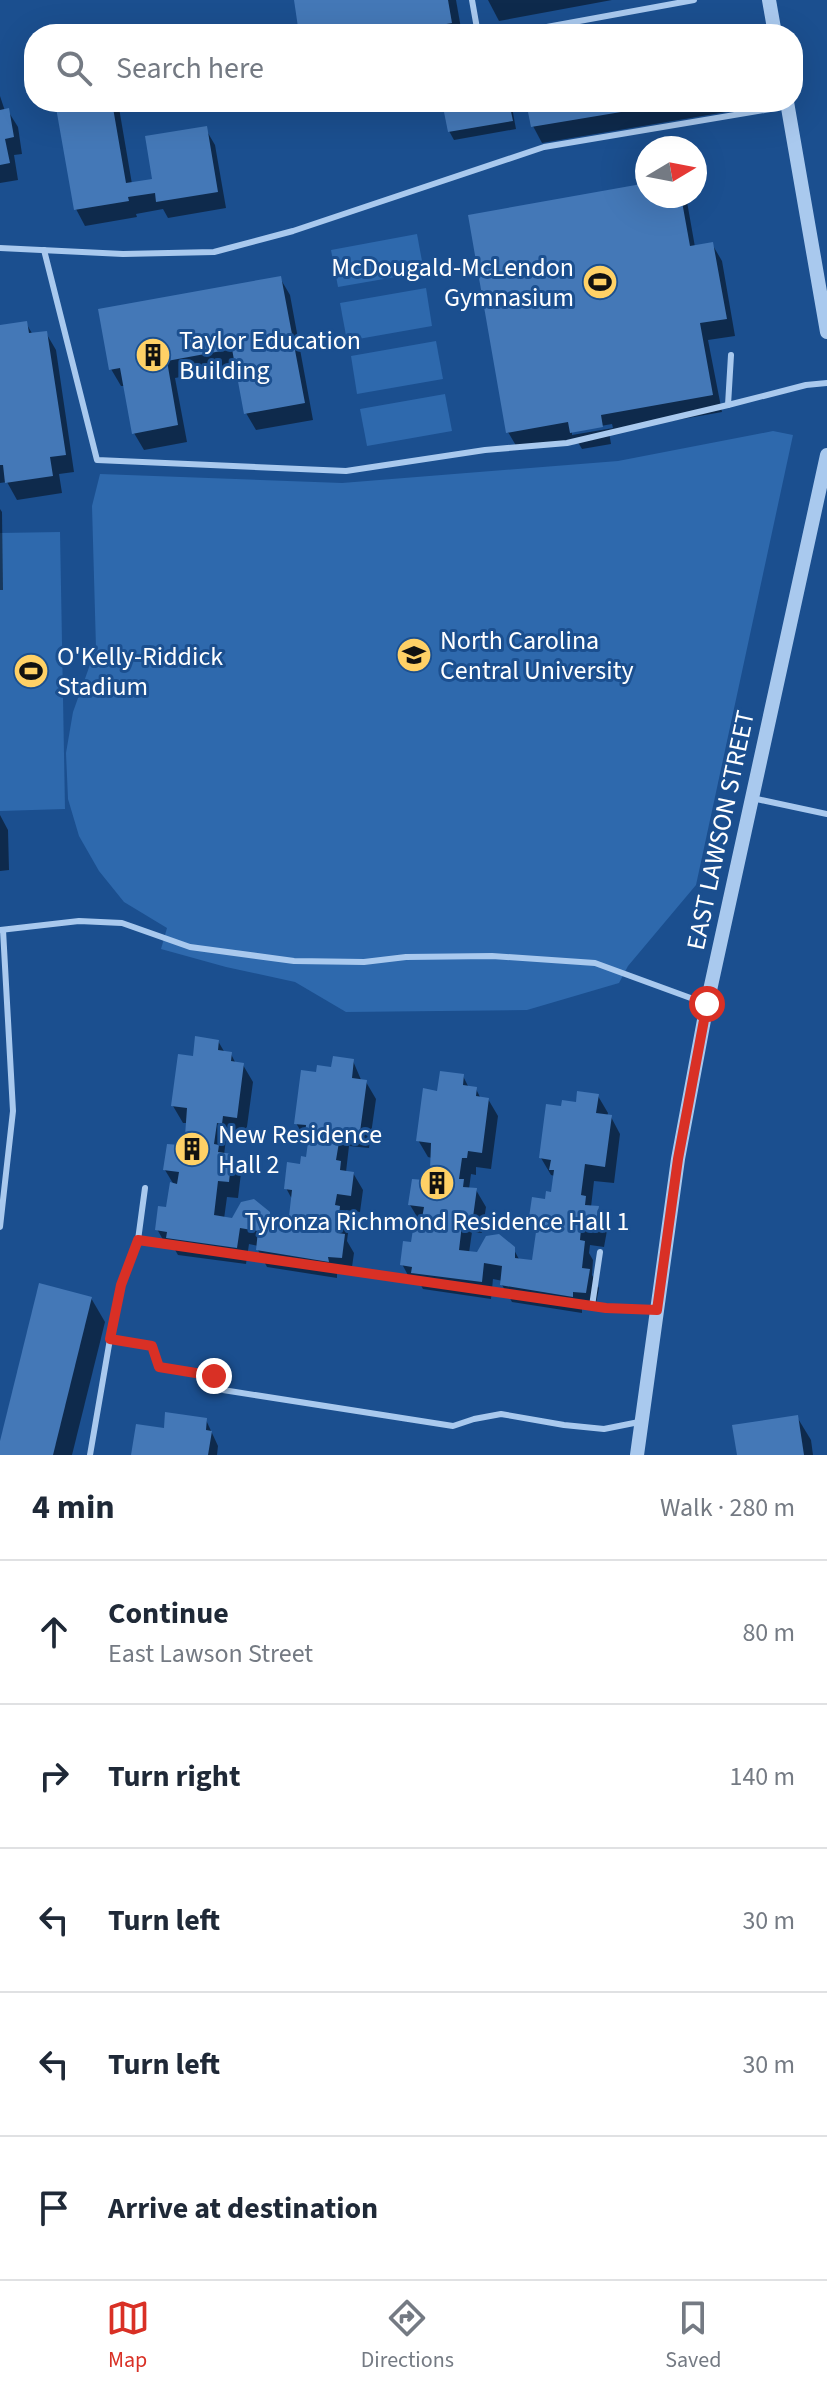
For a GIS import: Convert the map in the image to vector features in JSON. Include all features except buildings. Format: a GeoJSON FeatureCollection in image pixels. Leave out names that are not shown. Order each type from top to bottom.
{"type":"FeatureCollection","features":[{"type":"Feature","properties":{"kind":"street"},"geometry":{"type":"LineString","coordinates":[[769,0],[773,24]]}},
{"type":"Feature","properties":{"kind":"street"},"geometry":{"type":"LineString","coordinates":[[789,112],[827,332]]}},
{"type":"Feature","properties":{"kind":"street","name":"EAST LAWSON STREET"},"geometry":{"type":"LineString","coordinates":[[637,1455],[678,1159],[707,1004],[827,455]]}},
{"type":"Feature","properties":{"kind":"lane"},"geometry":{"type":"LineString","coordinates":[[472,0],[476,24]]}},
{"type":"Feature","properties":{"kind":"lane"},"geometry":{"type":"LineString","coordinates":[[563,24],[694,0]]}},
{"type":"Feature","properties":{"kind":"lane"},"geometry":{"type":"LineString","coordinates":[[0,248],[123,254],[214,252],[293,231],[544,147],[743,112]]}},
{"type":"Feature","properties":{"kind":"lane"},"geometry":{"type":"LineString","coordinates":[[44,250],[97,460],[346,471],[485,450],[567,443],[806,385],[827,383]]}},
{"type":"Feature","properties":{"kind":"lane"},"geometry":{"type":"LineString","coordinates":[[728,405],[731,355]]}},
{"type":"Feature","properties":{"kind":"lane"},"geometry":{"type":"LineString","coordinates":[[752,797],[827,814]]}},
{"type":"Feature","properties":{"kind":"lane"},"geometry":{"type":"LineString","coordinates":[[0,1227],[13,1111],[2,930],[79,921],[122,923],[190,947],[294,961],[364,962],[406,957],[492,956],[595,963],[707,1004]]}},
{"type":"Feature","properties":{"kind":"lane"},"geometry":{"type":"LineString","coordinates":[[90,1455],[121,1285],[138,1240],[145,1188]]}},
{"type":"Feature","properties":{"kind":"lane"},"geometry":{"type":"LineString","coordinates":[[138,1240],[592,1306],[657,1310]]}},
{"type":"Feature","properties":{"kind":"lane"},"geometry":{"type":"LineString","coordinates":[[592,1306],[600,1252]]}},
{"type":"Feature","properties":{"kind":"lane"},"geometry":{"type":"LineString","coordinates":[[110,1339],[152,1346],[159,1367],[214,1376],[223,1390],[453,1426],[501,1414],[604,1429],[642,1422]]}},
{"type":"Feature","properties":{"kind":"shaded area"},"geometry":{"type":"Polygon","coordinates":[[[417,234],[424,272],[338,287],[331,250],[417,234]]]}},
{"type":"Feature","properties":{"kind":"shaded area"},"geometry":{"type":"Polygon","coordinates":[[[426,288],[432,326],[347,341],[340,303],[426,288]]]}},
{"type":"Feature","properties":{"kind":"shaded area"},"geometry":{"type":"Polygon","coordinates":[[[436,341],[443,379],[357,394],[351,356],[436,341]]]}},
{"type":"Feature","properties":{"kind":"shaded area"},"geometry":{"type":"Polygon","coordinates":[[[445,394],[452,431],[367,446],[360,409],[445,394]]]}},
{"type":"Feature","properties":{"kind":"shaded area","name":"O'Kelly-Riddick Stadium"},"geometry":{"type":"Polygon","coordinates":[[[773,431],[793,435],[696,885],[628,966],[619,983],[527,1010],[346,1012],[295,982],[161,949],[167,928],[124,902],[99,871],[79,836],[68,799],[66,753],[73,712],[96,648],[92,506],[100,474],[342,483],[618,461],[773,431]]]}},
{"type":"Feature","properties":{"kind":"shaded area","name":"O'Kelly-Riddick Stadium"},"geometry":{"type":"Polygon","coordinates":[[[60,532],[65,809],[0,811],[0,533],[60,532]]]}},
{"type":"Feature","properties":{"kind":"place","name":"McDougald-McLendon Gymnasium"},"geometry":{"type":"Point","coordinates":[600,282]}},
{"type":"Feature","properties":{"kind":"place","name":"Taylor Education Building"},"geometry":{"type":"Point","coordinates":[153,355]}},
{"type":"Feature","properties":{"kind":"place","name":"North Carolina Central University"},"geometry":{"type":"Point","coordinates":[414,655]}},
{"type":"Feature","properties":{"kind":"place","name":"O'Kelly-Riddick Stadium"},"geometry":{"type":"Point","coordinates":[31,671]}},
{"type":"Feature","properties":{"kind":"place","name":"New Residence Hall 2"},"geometry":{"type":"Point","coordinates":[192,1149]}},
{"type":"Feature","properties":{"kind":"place","name":"Tyronza Richmond Residence Hall 1"},"geometry":{"type":"Point","coordinates":[437,1183]}},
{"type":"Feature","properties":{"kind":"route"},"geometry":{"type":"LineString","coordinates":[[214,1376],[159,1367],[152,1346],[110,1339],[121,1285],[138,1240],[606,1308],[657,1310],[678,1159],[707,1004]]}}]}
